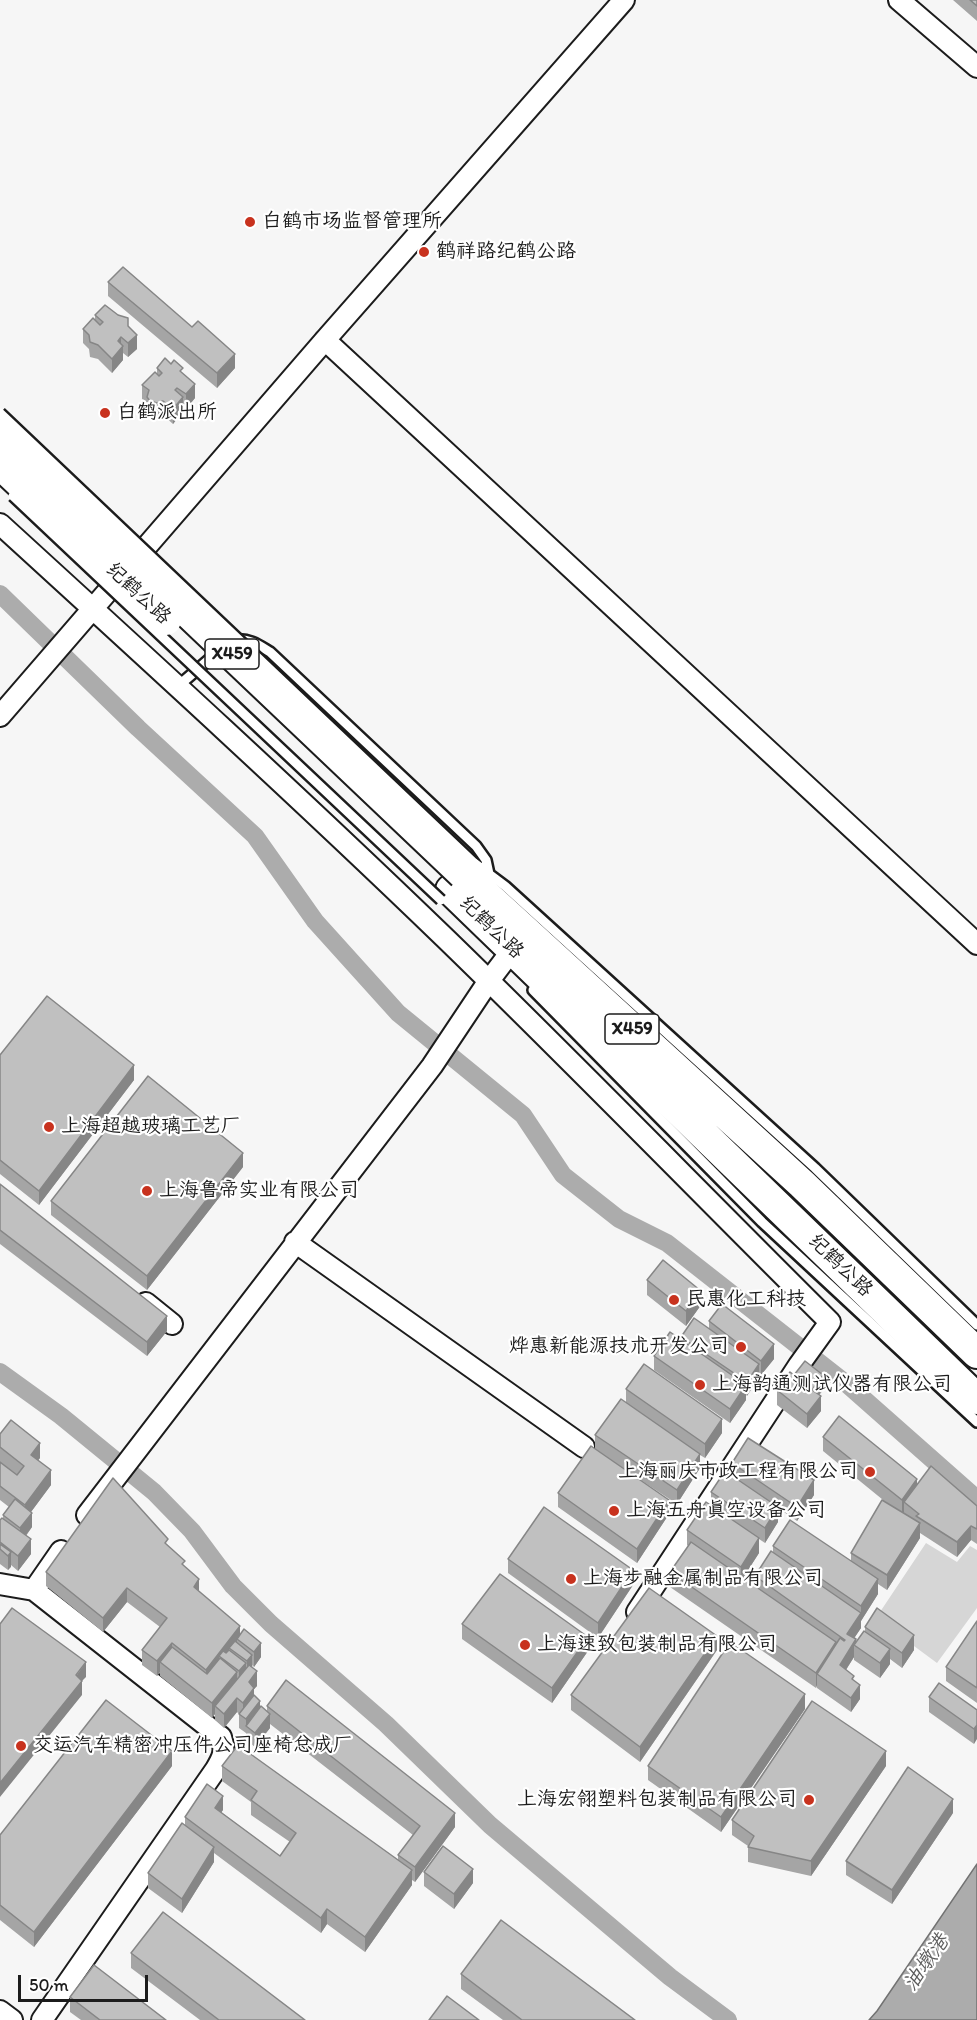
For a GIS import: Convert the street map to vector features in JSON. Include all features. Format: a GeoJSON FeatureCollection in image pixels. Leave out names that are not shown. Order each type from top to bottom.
{"type":"FeatureCollection","features":[{"type":"Feature","properties":{"kind":"main road","name":"纪鹤公路"},"geometry":{"type":"LineString","coordinates":[[0,434],[461,885],[506,958],[770,1215],[977,1399]]}},
{"type":"Feature","properties":{"kind":"main road","name":"纪鹤公路"},"geometry":{"type":"LineString","coordinates":[[0,464],[461,885],[808,1176],[977,1353]]}},
{"type":"Feature","properties":{"kind":"street"},"geometry":{"type":"LineString","coordinates":[[0,716],[325,340],[624,0]]}},
{"type":"Feature","properties":{"kind":"street"},"geometry":{"type":"LineString","coordinates":[[899,0],[977,68]]}},
{"type":"Feature","properties":{"kind":"street"},"geometry":{"type":"LineString","coordinates":[[325,340],[977,944]]}},
{"type":"Feature","properties":{"kind":"street"},"geometry":{"type":"LineString","coordinates":[[0,524],[445,938],[830,1322],[799,1365],[626,1629]]}},
{"type":"Feature","properties":{"kind":"street"},"geometry":{"type":"LineString","coordinates":[[34,1590],[106,1488],[432,1066],[488,981],[506,958]]}},
{"type":"Feature","properties":{"kind":"street"},"geometry":{"type":"LineString","coordinates":[[295,1242],[584,1447]]}},
{"type":"Feature","properties":{"kind":"street"},"geometry":{"type":"LineString","coordinates":[[135,1295],[172,1324]]}},
{"type":"Feature","properties":{"kind":"street"},"geometry":{"type":"LineString","coordinates":[[0,1584],[34,1590],[221,1737],[224,1746],[224,1755],[216,1769],[42,2020]]}},
{"type":"Feature","properties":{"kind":"street"},"geometry":{"type":"LineString","coordinates":[[0,2011],[12,2020]]}},
{"type":"Feature","properties":{"kind":"lane"},"geometry":{"type":"LineString","coordinates":[[0,413],[461,885]]}},
{"type":"Feature","properties":{"kind":"lane"},"geometry":{"type":"LineString","coordinates":[[9,493],[461,885]]}},
{"type":"Feature","properties":{"kind":"lane"},"geometry":{"type":"LineString","coordinates":[[177,687],[231,640],[242,639],[270,652],[476,846],[486,860],[461,885]]}},
{"type":"Feature","properties":{"kind":"lane"},"geometry":{"type":"LineString","coordinates":[[529,986],[770,1215],[977,1422]]}},
{"type":"Feature","properties":{"kind":"lane"},"geometry":{"type":"LineString","coordinates":[[808,1176],[977,1325]]}},
{"type":"Feature","properties":{"kind":"shaded area"},"geometry":{"type":"Polygon","coordinates":[[[926,1543],[957,1562],[970,1546],[977,1550],[977,1608],[937,1663],[876,1618],[926,1543]]]}},
{"type":"Feature","properties":{"kind":"water","name":"油墩港"},"geometry":{"type":"Polygon","coordinates":[[[977,1864],[977,2020],[869,2020],[877,2011],[977,1864]]]}},
{"type":"Feature","properties":{"kind":"building"},"geometry":{"type":"Polygon","coordinates":[[[123,267],[192,327],[198,321],[235,354],[217,373],[108,282],[123,267]]]}},
{"type":"Feature","properties":{"kind":"building"},"geometry":{"type":"Polygon","coordinates":[[[105,305],[118,315],[128,318],[128,326],[137,335],[128,343],[121,337],[118,341],[123,346],[112,359],[98,345],[90,342],[89,335],[83,329],[93,318],[100,325],[103,322],[95,315],[105,305]]]}},
{"type":"Feature","properties":{"kind":"building"},"geometry":{"type":"Polygon","coordinates":[[[165,358],[171,364],[174,360],[183,368],[180,371],[195,384],[186,394],[177,388],[175,390],[183,397],[173,409],[163,401],[157,403],[150,401],[147,397],[149,390],[142,385],[155,372],[159,376],[162,373],[157,368],[165,358]]]}},
{"type":"Feature","properties":{"kind":"building","name":"上海超越玻璃工艺厂"},"geometry":{"type":"Polygon","coordinates":[[[47,996],[134,1065],[39,1191],[0,1160],[0,1055],[47,996]]]}},
{"type":"Feature","properties":{"kind":"building","name":"上海鲁帝实业有限公司"},"geometry":{"type":"Polygon","coordinates":[[[148,1076],[243,1153],[147,1276],[51,1201],[148,1076]]]}},
{"type":"Feature","properties":{"kind":"building"},"geometry":{"type":"Polygon","coordinates":[[[0,1184],[167,1316],[147,1342],[0,1230],[0,1184]]]}},
{"type":"Feature","properties":{"kind":"building"},"geometry":{"type":"Polygon","coordinates":[[[663,1260],[701,1291],[686,1311],[647,1280],[663,1260]]]}},
{"type":"Feature","properties":{"kind":"building"},"geometry":{"type":"Polygon","coordinates":[[[722,1304],[774,1344],[761,1361],[709,1321],[722,1304]]]}},
{"type":"Feature","properties":{"kind":"building"},"geometry":{"type":"Polygon","coordinates":[[[694,1318],[759,1364],[747,1382],[681,1337],[694,1318]]]}},
{"type":"Feature","properties":{"kind":"building"},"geometry":{"type":"Polygon","coordinates":[[[670,1332],[746,1385],[730,1409],[654,1356],[670,1332]]]}},
{"type":"Feature","properties":{"kind":"building"},"geometry":{"type":"Polygon","coordinates":[[[805,1361],[823,1375],[812,1390],[821,1396],[807,1414],[777,1390],[790,1372],[794,1375],[805,1361]]]}},
{"type":"Feature","properties":{"kind":"building"},"geometry":{"type":"Polygon","coordinates":[[[644,1364],[722,1419],[705,1444],[626,1389],[644,1364]]]}},
{"type":"Feature","properties":{"kind":"building"},"geometry":{"type":"Polygon","coordinates":[[[621,1399],[700,1454],[677,1490],[595,1435],[621,1399]]]}},
{"type":"Feature","properties":{"kind":"building"},"geometry":{"type":"Polygon","coordinates":[[[839,1416],[917,1479],[902,1500],[823,1437],[839,1416]]]}},
{"type":"Feature","properties":{"kind":"building"},"geometry":{"type":"Polygon","coordinates":[[[11,1420],[40,1443],[31,1455],[51,1470],[25,1505],[0,1486],[0,1462],[17,1475],[24,1466],[0,1447],[0,1434],[11,1420]]]}},
{"type":"Feature","properties":{"kind":"building"},"geometry":{"type":"Polygon","coordinates":[[[748,1438],[814,1480],[797,1507],[732,1463],[748,1438]]]}},
{"type":"Feature","properties":{"kind":"building","name":"上海五舟真空设备公司"},"geometry":{"type":"Polygon","coordinates":[[[591,1446],[669,1500],[637,1549],[558,1493],[591,1446]]]}},
{"type":"Feature","properties":{"kind":"building"},"geometry":{"type":"Polygon","coordinates":[[[931,1466],[977,1506],[977,1529],[971,1526],[957,1542],[916,1516],[919,1514],[904,1502],[931,1466]]]}},
{"type":"Feature","properties":{"kind":"building"},"geometry":{"type":"Polygon","coordinates":[[[725,1471],[778,1507],[765,1528],[711,1492],[725,1471]]]}},
{"type":"Feature","properties":{"kind":"building"},"geometry":{"type":"Polygon","coordinates":[[[113,1478],[168,1539],[165,1543],[185,1561],[182,1564],[199,1579],[194,1587],[240,1626],[206,1670],[172,1643],[157,1661],[142,1650],[167,1618],[127,1588],[103,1618],[46,1572],[113,1478]]]}},
{"type":"Feature","properties":{"kind":"building"},"geometry":{"type":"Polygon","coordinates":[[[15,1499],[32,1513],[20,1528],[3,1515],[15,1499]]]}},
{"type":"Feature","properties":{"kind":"building"},"geometry":{"type":"Polygon","coordinates":[[[882,1500],[920,1523],[887,1575],[851,1553],[882,1500]]]}},
{"type":"Feature","properties":{"kind":"building"},"geometry":{"type":"Polygon","coordinates":[[[706,1502],[759,1538],[741,1567],[687,1530],[706,1502]]]}},
{"type":"Feature","properties":{"kind":"building","name":"上海步融金属制品有限公司"},"geometry":{"type":"Polygon","coordinates":[[[544,1507],[633,1570],[598,1623],[508,1559],[544,1507]]]}},
{"type":"Feature","properties":{"kind":"building"},"geometry":{"type":"Polygon","coordinates":[[[2,1518],[31,1539],[18,1556],[0,1542],[0,1520],[2,1518]]]}},
{"type":"Feature","properties":{"kind":"building"},"geometry":{"type":"Polygon","coordinates":[[[790,1520],[878,1579],[861,1606],[773,1546],[790,1520]]]}},
{"type":"Feature","properties":{"kind":"building"},"geometry":{"type":"Polygon","coordinates":[[[691,1542],[836,1642],[816,1673],[670,1572],[691,1542]]]}},
{"type":"Feature","properties":{"kind":"building"},"geometry":{"type":"Polygon","coordinates":[[[0,1544],[11,1552],[8,1556],[0,1549],[0,1544]]]}},
{"type":"Feature","properties":{"kind":"building"},"geometry":{"type":"Polygon","coordinates":[[[771,1551],[861,1613],[847,1634],[856,1639],[840,1665],[854,1676],[852,1679],[860,1685],[851,1698],[817,1674],[840,1638],[845,1640],[755,1576],[771,1551]]]}},
{"type":"Feature","properties":{"kind":"building","name":"上海速致包装制品有限公司"},"geometry":{"type":"Polygon","coordinates":[[[500,1574],[588,1637],[552,1688],[462,1624],[500,1574]]]}},
{"type":"Feature","properties":{"kind":"building"},"geometry":{"type":"Polygon","coordinates":[[[649,1588],[717,1636],[640,1747],[571,1695],[649,1588]]]}},
{"type":"Feature","properties":{"kind":"building","name":"交运汽车精密冲压件公司座椅总成厂"},"geometry":{"type":"Polygon","coordinates":[[[12,1608],[86,1662],[76,1675],[82,1681],[0,1783],[0,1624],[12,1608]]]}},
{"type":"Feature","properties":{"kind":"building"},"geometry":{"type":"Polygon","coordinates":[[[877,1608],[914,1635],[902,1653],[865,1627],[877,1608]]]}},
{"type":"Feature","properties":{"kind":"building"},"geometry":{"type":"Polygon","coordinates":[[[977,1621],[977,1688],[946,1667],[977,1621]]]}},
{"type":"Feature","properties":{"kind":"building"},"geometry":{"type":"Polygon","coordinates":[[[244,1629],[261,1643],[254,1652],[237,1639],[244,1629]]]}},
{"type":"Feature","properties":{"kind":"building"},"geometry":{"type":"Polygon","coordinates":[[[864,1631],[890,1649],[880,1663],[854,1645],[864,1631]]]}},
{"type":"Feature","properties":{"kind":"building"},"geometry":{"type":"Polygon","coordinates":[[[235,1641],[252,1655],[247,1661],[229,1648],[235,1641]]]}},
{"type":"Feature","properties":{"kind":"building"},"geometry":{"type":"Polygon","coordinates":[[[730,1642],[805,1694],[721,1817],[648,1766],[730,1642]]]}},
{"type":"Feature","properties":{"kind":"building"},"geometry":{"type":"Polygon","coordinates":[[[172,1647],[207,1674],[220,1658],[237,1672],[212,1703],[160,1662],[172,1647]]]}},
{"type":"Feature","properties":{"kind":"building"},"geometry":{"type":"Polygon","coordinates":[[[229,1650],[246,1663],[239,1671],[219,1656],[223,1651],[226,1653],[229,1650]]]}},
{"type":"Feature","properties":{"kind":"building"},"geometry":{"type":"Polygon","coordinates":[[[249,1665],[257,1671],[249,1682],[254,1688],[243,1703],[237,1698],[224,1714],[215,1706],[249,1665]]]}},
{"type":"Feature","properties":{"kind":"building"},"geometry":{"type":"Polygon","coordinates":[[[286,1680],[455,1813],[415,1867],[398,1855],[420,1826],[267,1706],[286,1680]]]}},
{"type":"Feature","properties":{"kind":"building"},"geometry":{"type":"Polygon","coordinates":[[[939,1683],[977,1710],[977,1725],[974,1729],[929,1697],[939,1683]]]}},
{"type":"Feature","properties":{"kind":"building"},"geometry":{"type":"Polygon","coordinates":[[[254,1695],[260,1701],[246,1719],[239,1714],[254,1695]]]}},
{"type":"Feature","properties":{"kind":"building"},"geometry":{"type":"Polygon","coordinates":[[[106,1700],[172,1751],[34,1932],[0,1905],[0,1835],[106,1700]]]}},
{"type":"Feature","properties":{"kind":"building","name":"上海宏翎塑料包装制品有限公司"},"geometry":{"type":"Polygon","coordinates":[[[812,1701],[886,1751],[811,1861],[748,1847],[754,1836],[732,1820],[812,1701]]]}},
{"type":"Feature","properties":{"kind":"building"},"geometry":{"type":"Polygon","coordinates":[[[261,1706],[270,1714],[255,1733],[246,1726],[261,1706]]]}},
{"type":"Feature","properties":{"kind":"building"},"geometry":{"type":"Polygon","coordinates":[[[238,1745],[412,1870],[365,1937],[327,1909],[321,1918],[185,1817],[207,1784],[223,1796],[215,1808],[280,1856],[296,1833],[251,1800],[257,1791],[222,1766],[238,1745]]]}},
{"type":"Feature","properties":{"kind":"building"},"geometry":{"type":"Polygon","coordinates":[[[908,1767],[953,1799],[892,1890],[846,1861],[908,1767]]]}},
{"type":"Feature","properties":{"kind":"building"},"geometry":{"type":"Polygon","coordinates":[[[182,1823],[214,1847],[182,1899],[148,1873],[182,1823]]]}},
{"type":"Feature","properties":{"kind":"building"},"geometry":{"type":"Polygon","coordinates":[[[443,1846],[473,1869],[454,1894],[424,1872],[443,1846]]]}},
{"type":"Feature","properties":{"kind":"building"},"geometry":{"type":"Polygon","coordinates":[[[163,1912],[305,2020],[219,2020],[131,1953],[163,1912]]]}},
{"type":"Feature","properties":{"kind":"building"},"geometry":{"type":"Polygon","coordinates":[[[501,1920],[635,2020],[522,2020],[461,1974],[501,1920]]]}},
{"type":"Feature","properties":{"kind":"building"},"geometry":{"type":"Polygon","coordinates":[[[94,1965],[166,2020],[100,2020],[70,1997],[94,1965]]]}},
{"type":"Feature","properties":{"kind":"building"},"geometry":{"type":"Polygon","coordinates":[[[447,1996],[479,2020],[429,2020],[447,1996]]]}},
{"type":"Feature","properties":{"kind":"waterway"},"geometry":{"type":"LineString","coordinates":[[0,594],[138,728],[255,836],[315,921],[398,1013],[523,1115],[563,1175],[619,1219],[667,1243],[848,1385],[977,1499]]}},
{"type":"Feature","properties":{"kind":"waterway"},"geometry":{"type":"LineString","coordinates":[[0,1372],[61,1416],[154,1492],[192,1531],[233,1586],[271,1624],[386,1724],[490,1825],[670,1977],[728,2020]]}},
{"type":"Feature","properties":{"kind":"place","name":"白鹤市场监督管理所"},"geometry":{"type":"Point","coordinates":[250,222]}},
{"type":"Feature","properties":{"kind":"place","name":"鹤祥路纪鹤公路"},"geometry":{"type":"Point","coordinates":[424,252]}},
{"type":"Feature","properties":{"kind":"place","name":"白鹤派出所"},"geometry":{"type":"Point","coordinates":[105,413]}},
{"type":"Feature","properties":{"kind":"place","name":"上海超越玻璃工艺厂"},"geometry":{"type":"Point","coordinates":[49,1127]}},
{"type":"Feature","properties":{"kind":"place","name":"上海鲁帝实业有限公司"},"geometry":{"type":"Point","coordinates":[147,1191]}},
{"type":"Feature","properties":{"kind":"place","name":"民惠化工科技"},"geometry":{"type":"Point","coordinates":[674,1300]}},
{"type":"Feature","properties":{"kind":"place","name":"烨惠新能源技术开发公司"},"geometry":{"type":"Point","coordinates":[741,1347]}},
{"type":"Feature","properties":{"kind":"place","name":"上海韵通测试仪器有限公司"},"geometry":{"type":"Point","coordinates":[700,1385]}},
{"type":"Feature","properties":{"kind":"place","name":"上海丽庆市政工程有限公司"},"geometry":{"type":"Point","coordinates":[870,1472]}},
{"type":"Feature","properties":{"kind":"place","name":"上海五舟真空设备公司"},"geometry":{"type":"Point","coordinates":[614,1511]}},
{"type":"Feature","properties":{"kind":"place","name":"上海步融金属制品有限公司"},"geometry":{"type":"Point","coordinates":[571,1579]}},
{"type":"Feature","properties":{"kind":"place","name":"上海速致包装制品有限公司"},"geometry":{"type":"Point","coordinates":[525,1645]}},
{"type":"Feature","properties":{"kind":"place","name":"交运汽车精密冲压件公司座椅总成厂"},"geometry":{"type":"Point","coordinates":[21,1746]}},
{"type":"Feature","properties":{"kind":"place","name":"上海宏翎塑料包装制品有限公司"},"geometry":{"type":"Point","coordinates":[809,1800]}}]}
